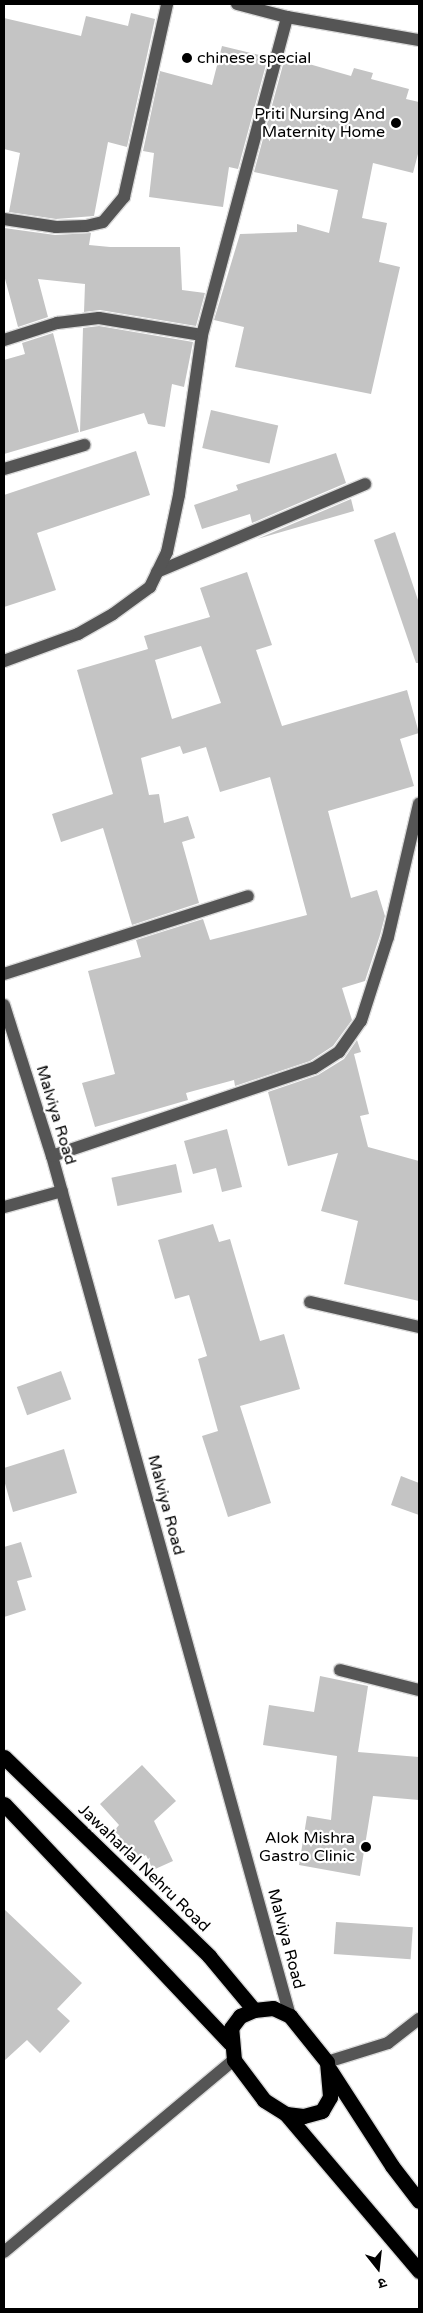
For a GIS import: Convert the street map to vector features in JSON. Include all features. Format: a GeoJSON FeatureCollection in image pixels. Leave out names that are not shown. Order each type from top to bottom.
{"type":"FeatureCollection","features":[{"type":"Feature","properties":{"kind":"highway","name":"Jawaharlal Nehru Road"},"geometry":{"type":"LineString","coordinates":[[4,1756],[209,1956],[254,2010]]}},
{"type":"Feature","properties":{"kind":"highway"},"geometry":{"type":"LineString","coordinates":[[4,1804],[230,2043]]}},
{"type":"Feature","properties":{"kind":"highway"},"geometry":{"type":"LineString","coordinates":[[419,2201],[392,2166],[329,2066],[290,2016],[273,2008],[254,2010],[240,2016],[231,2028],[230,2043],[234,2060],[264,2100],[286,2114],[419,2271]]}},
{"type":"Feature","properties":{"kind":"highway"},"geometry":{"type":"LineString","coordinates":[[286,2114],[304,2116],[322,2111],[330,2097],[329,2066]]}},
{"type":"Feature","properties":{"kind":"street"},"geometry":{"type":"LineString","coordinates":[[4,219],[56,228],[86,226],[103,222],[124,198],[167,4]]}},
{"type":"Feature","properties":{"kind":"street"},"geometry":{"type":"LineString","coordinates":[[236,4],[287,17],[419,40]]}},
{"type":"Feature","properties":{"kind":"street"},"geometry":{"type":"LineString","coordinates":[[4,661],[78,634],[113,614],[150,587],[166,552],[180,495],[202,335],[287,17]]}},
{"type":"Feature","properties":{"kind":"street"},"geometry":{"type":"LineString","coordinates":[[4,340],[57,323],[99,318],[202,335]]}},
{"type":"Feature","properties":{"kind":"street"},"geometry":{"type":"LineString","coordinates":[[4,469],[84,445]]}},
{"type":"Feature","properties":{"kind":"street"},"geometry":{"type":"LineString","coordinates":[[157,572],[365,484]]}},
{"type":"Feature","properties":{"kind":"street"},"geometry":{"type":"LineString","coordinates":[[52,1156],[314,1068],[339,1052],[362,1021],[388,937],[419,804]]}},
{"type":"Feature","properties":{"kind":"street"},"geometry":{"type":"LineString","coordinates":[[4,974],[248,896]]}},
{"type":"Feature","properties":{"kind":"street","name":"Malviya Road"},"geometry":{"type":"LineString","coordinates":[[4,1005],[62,1191],[290,2016]]}},
{"type":"Feature","properties":{"kind":"street"},"geometry":{"type":"LineString","coordinates":[[4,1207],[62,1191]]}},
{"type":"Feature","properties":{"kind":"street"},"geometry":{"type":"LineString","coordinates":[[310,1302],[419,1327]]}},
{"type":"Feature","properties":{"kind":"street"},"geometry":{"type":"LineString","coordinates":[[340,1670],[419,1690]]}},
{"type":"Feature","properties":{"kind":"street"},"geometry":{"type":"LineString","coordinates":[[329,2066],[388,2043],[419,2019]]}},
{"type":"Feature","properties":{"kind":"street"},"geometry":{"type":"LineString","coordinates":[[4,2252],[234,2060]]}},
{"type":"Feature","properties":{"kind":"building"},"geometry":{"type":"Polygon","coordinates":[[[131,13],[155,19],[127,147],[108,142],[94,216],[56,219],[9,212],[20,153],[4,149],[4,18],[81,36],[86,16],[128,26],[131,13]]]}},
{"type":"Feature","properties":{"kind":"building"},"geometry":{"type":"Polygon","coordinates":[[[222,46],[268,57],[238,169],[229,167],[223,207],[149,197],[154,153],[143,151],[160,71],[212,85],[222,46]]]}},
{"type":"Feature","properties":{"kind":"building"},"geometry":{"type":"Polygon","coordinates":[[[288,58],[351,76],[354,68],[373,73],[371,79],[409,89],[406,99],[419,102],[419,150],[413,173],[373,163],[362,218],[387,223],[379,262],[400,267],[371,394],[235,367],[244,327],[214,320],[240,234],[297,232],[297,224],[329,233],[338,190],[254,172],[284,61],[287,62],[288,58]]]}},
{"type":"Feature","properties":{"kind":"building"},"geometry":{"type":"Polygon","coordinates":[[[4,228],[55,235],[91,233],[89,245],[110,247],[180,247],[182,290],[205,293],[196,326],[100,310],[84,312],[85,284],[38,279],[48,317],[18,327],[4,275],[4,228]]]}},
{"type":"Feature","properties":{"kind":"building"},"geometry":{"type":"Polygon","coordinates":[[[99,326],[193,342],[184,387],[172,384],[165,427],[148,424],[144,413],[80,432],[83,328],[99,326]]]}},
{"type":"Feature","properties":{"kind":"building"},"geometry":{"type":"Polygon","coordinates":[[[53,333],[79,432],[4,454],[4,360],[25,354],[22,343],[53,333]]]}},
{"type":"Feature","properties":{"kind":"building"},"geometry":{"type":"Polygon","coordinates":[[[211,410],[278,426],[269,464],[202,448],[211,410]]]}},
{"type":"Feature","properties":{"kind":"building"},"geometry":{"type":"Polygon","coordinates":[[[136,451],[150,495],[37,533],[56,590],[4,607],[4,495],[136,451]]]}},
{"type":"Feature","properties":{"kind":"building"},"geometry":{"type":"Polygon","coordinates":[[[336,453],[346,483],[252,523],[250,514],[202,529],[194,505],[238,490],[236,485],[336,453]]]}},
{"type":"Feature","properties":{"kind":"building"},"geometry":{"type":"Polygon","coordinates":[[[351,499],[354,511],[257,539],[351,499]]]}},
{"type":"Feature","properties":{"kind":"building"},"geometry":{"type":"Polygon","coordinates":[[[395,532],[419,603],[419,663],[416,663],[374,540],[395,532]]]}},
{"type":"Feature","properties":{"kind":"building"},"geometry":{"type":"Polygon","coordinates":[[[247,572],[272,645],[256,650],[282,726],[407,690],[419,733],[400,739],[414,786],[328,811],[351,898],[377,890],[385,916],[365,981],[342,988],[352,1020],[333,1046],[310,1061],[235,1086],[234,1080],[186,1093],[188,1100],[95,1127],[82,1083],[115,1074],[88,971],[141,957],[136,940],[203,919],[210,940],[307,915],[270,777],[220,792],[206,747],[183,754],[180,746],[141,758],[149,795],[159,794],[164,823],[188,816],[195,838],[182,842],[199,903],[132,925],[103,828],[61,842],[52,814],[113,794],[77,670],[148,649],[144,636],[210,617],[200,588],[247,572]],[[201,646],[155,660],[172,719],[221,703],[201,646]]]}},
{"type":"Feature","properties":{"kind":"building"},"geometry":{"type":"Polygon","coordinates":[[[357,1040],[361,1052],[354,1054],[369,1114],[360,1116],[368,1147],[419,1161],[419,1301],[344,1284],[358,1221],[321,1211],[338,1153],[288,1166],[268,1092],[318,1075],[344,1059],[357,1040]]]}},
{"type":"Feature","properties":{"kind":"building"},"geometry":{"type":"Polygon","coordinates":[[[227,1129],[242,1187],[222,1192],[216,1168],[193,1174],[184,1141],[227,1129]]]}},
{"type":"Feature","properties":{"kind":"building"},"geometry":{"type":"Polygon","coordinates":[[[176,1164],[182,1192],[117,1206],[111,1178],[176,1164]]]}},
{"type":"Feature","properties":{"kind":"building"},"geometry":{"type":"Polygon","coordinates":[[[213,1224],[219,1242],[230,1239],[260,1341],[284,1334],[300,1389],[240,1406],[271,1503],[228,1517],[202,1436],[218,1431],[198,1359],[207,1356],[189,1295],[175,1299],[158,1240],[213,1224]]]}},
{"type":"Feature","properties":{"kind":"building"},"geometry":{"type":"Polygon","coordinates":[[[61,1371],[71,1399],[27,1415],[17,1387],[61,1371]]]}},
{"type":"Feature","properties":{"kind":"building"},"geometry":{"type":"Polygon","coordinates":[[[64,1449],[77,1493],[13,1512],[4,1480],[4,1468],[64,1449]]]}},
{"type":"Feature","properties":{"kind":"building"},"geometry":{"type":"Polygon","coordinates":[[[401,1476],[419,1483],[419,1515],[391,1505],[401,1476]]]}},
{"type":"Feature","properties":{"kind":"building"},"geometry":{"type":"Polygon","coordinates":[[[21,1542],[32,1577],[17,1581],[26,1610],[4,1617],[4,1547],[21,1542]]]}},
{"type":"Feature","properties":{"kind":"building"},"geometry":{"type":"Polygon","coordinates":[[[320,1676],[368,1686],[358,1752],[419,1757],[419,1800],[373,1796],[360,1876],[299,1865],[307,1816],[331,1820],[337,1756],[263,1745],[269,1705],[314,1712],[320,1676]]]}},
{"type":"Feature","properties":{"kind":"building"},"geometry":{"type":"Polygon","coordinates":[[[142,1765],[176,1801],[154,1821],[173,1861],[153,1870],[146,1855],[134,1861],[114,1843],[120,1836],[114,1831],[119,1825],[100,1804],[142,1765]]]}},
{"type":"Feature","properties":{"kind":"building"},"geometry":{"type":"Polygon","coordinates":[[[4,1909],[82,1983],[57,2009],[70,2021],[40,2053],[27,2040],[4,2061],[4,1909]]]}},
{"type":"Feature","properties":{"kind":"building"},"geometry":{"type":"Polygon","coordinates":[[[336,1922],[413,1927],[411,1959],[334,1954],[336,1922]]]}},
{"type":"Feature","properties":{"kind":"place","name":"chinese special"},"geometry":{"type":"Point","coordinates":[187,58]}},
{"type":"Feature","properties":{"kind":"place","name":"Priti Nursing And Maternity Home"},"geometry":{"type":"Point","coordinates":[396,123]}},
{"type":"Feature","properties":{"kind":"place","name":"Alok Mishra Gastro Clinic"},"geometry":{"type":"Point","coordinates":[366,1847]}}]}
